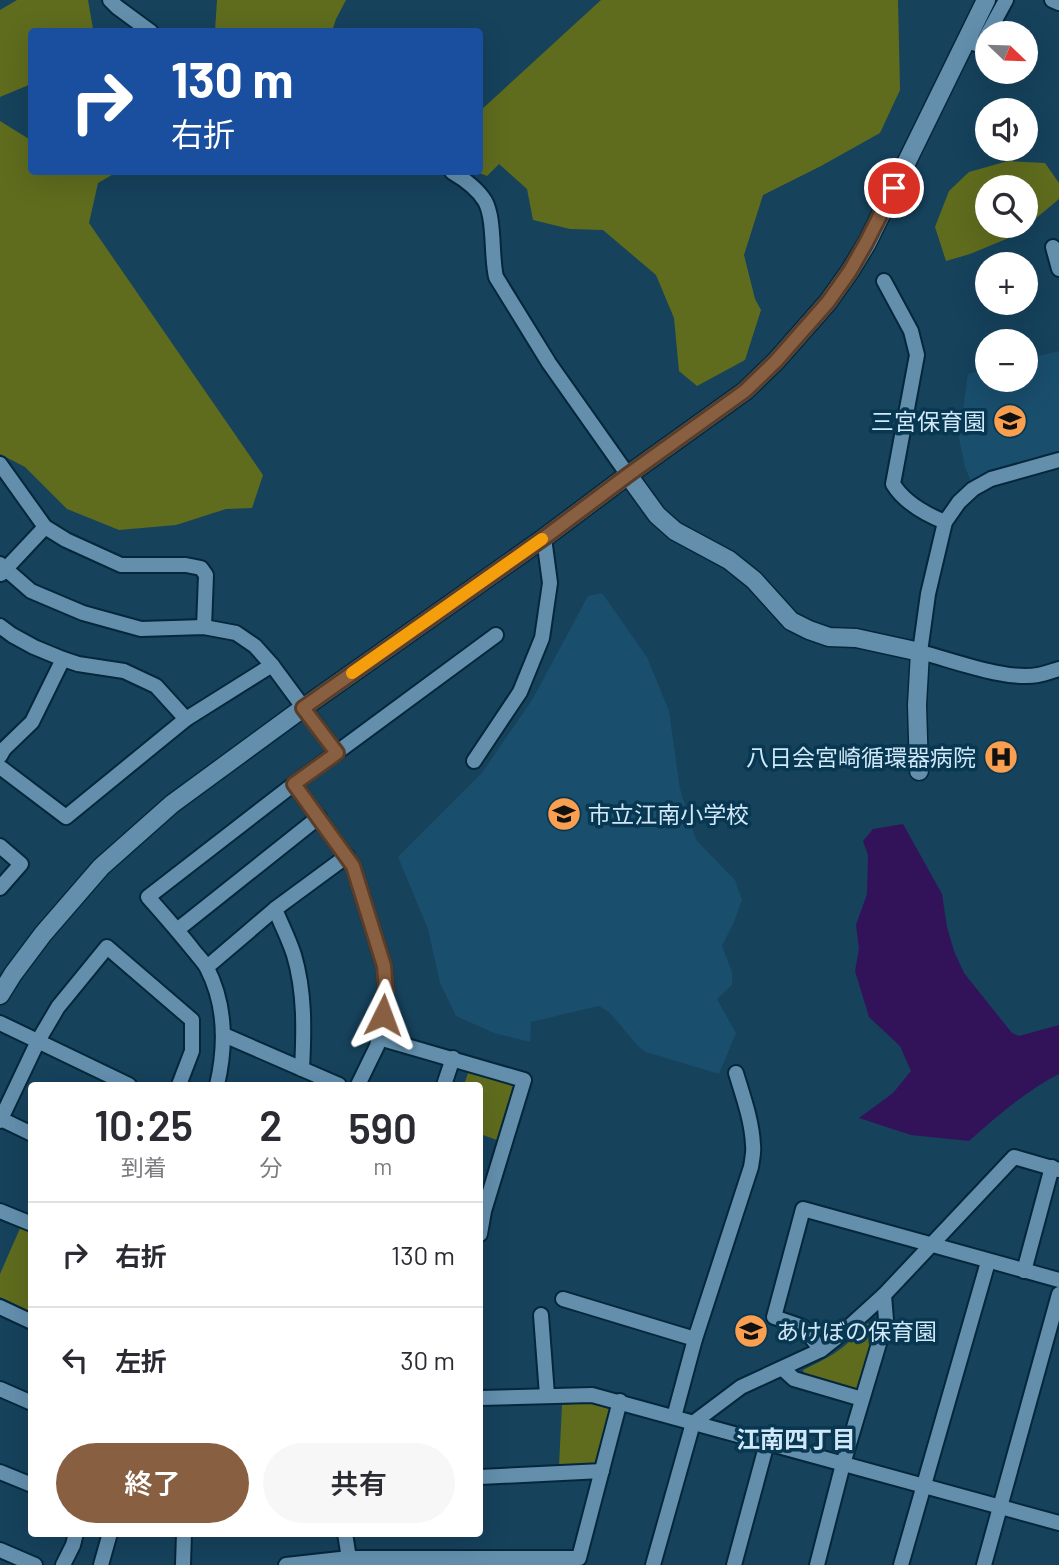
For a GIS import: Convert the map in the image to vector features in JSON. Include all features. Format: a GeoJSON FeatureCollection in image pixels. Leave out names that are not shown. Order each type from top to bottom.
{"type":"FeatureCollection","features":[{"type":"Feature","properties":{"kind":"street"},"geometry":{"type":"LineString","coordinates":[[110,0],[146,28]]}},
{"type":"Feature","properties":{"kind":"street"},"geometry":{"type":"LineString","coordinates":[[0,995],[43,934],[101,867],[172,804],[745,391],[776,361],[828,302],[850,271],[986,0]]}},
{"type":"Feature","properties":{"kind":"street"},"geometry":{"type":"LineString","coordinates":[[995,21],[1006,0]]}},
{"type":"Feature","properties":{"kind":"street"},"geometry":{"type":"LineString","coordinates":[[1052,0],[1059,3]]}},
{"type":"Feature","properties":{"kind":"street"},"geometry":{"type":"LineString","coordinates":[[966,40],[975,44]]}},
{"type":"Feature","properties":{"kind":"street"},"geometry":{"type":"LineString","coordinates":[[456,175],[478,192],[486,203],[491,224],[496,277],[549,363],[657,515],[674,531],[729,560],[754,580],[791,621],[809,630],[829,637],[856,638],[920,652],[1016,676],[1037,676],[1059,669]]}},
{"type":"Feature","properties":{"kind":"street"},"geometry":{"type":"LineString","coordinates":[[1053,247],[1059,269]]}},
{"type":"Feature","properties":{"kind":"street"},"geometry":{"type":"LineString","coordinates":[[884,281],[911,331],[917,355],[893,484],[899,493],[926,514],[945,522]]}},
{"type":"Feature","properties":{"kind":"street"},"geometry":{"type":"LineString","coordinates":[[919,771],[917,705],[920,652],[928,594],[945,522],[959,502],[973,489],[991,479],[1059,460]]}},
{"type":"Feature","properties":{"kind":"street"},"geometry":{"type":"LineString","coordinates":[[0,464],[45,527],[66,540],[121,565],[186,565],[201,568],[206,575],[204,627]]}},
{"type":"Feature","properties":{"kind":"street"},"geometry":{"type":"LineString","coordinates":[[45,527],[2,569],[31,591],[83,613],[141,629],[204,627],[236,633],[255,646],[272,665],[337,753]]}},
{"type":"Feature","properties":{"kind":"street"},"geometry":{"type":"LineString","coordinates":[[474,761],[520,692],[542,638],[550,583],[544,538]]}},
{"type":"Feature","properties":{"kind":"street"},"geometry":{"type":"LineString","coordinates":[[0,626],[12,635],[64,659],[78,664],[124,671],[156,686],[186,719]]}},
{"type":"Feature","properties":{"kind":"street"},"geometry":{"type":"LineString","coordinates":[[217,1082],[224,1035],[219,1000],[207,967],[148,897],[294,784],[496,635]]}},
{"type":"Feature","properties":{"kind":"street"},"geometry":{"type":"LineString","coordinates":[[0,756],[32,722],[64,659]]}},
{"type":"Feature","properties":{"kind":"street"},"geometry":{"type":"LineString","coordinates":[[0,767],[66,817],[186,719],[272,665]]}},
{"type":"Feature","properties":{"kind":"street"},"geometry":{"type":"LineString","coordinates":[[294,784],[353,866],[384,966],[386,991],[379,1038],[359,1082]]}},
{"type":"Feature","properties":{"kind":"street"},"geometry":{"type":"LineString","coordinates":[[177,930],[319,817]]}},
{"type":"Feature","properties":{"kind":"street"},"geometry":{"type":"LineString","coordinates":[[0,846],[21,864],[0,888]]}},
{"type":"Feature","properties":{"kind":"street"},"geometry":{"type":"LineString","coordinates":[[207,967],[275,909],[347,856]]}},
{"type":"Feature","properties":{"kind":"street"},"geometry":{"type":"LineString","coordinates":[[275,909],[293,953],[301,986],[302,1069]]}},
{"type":"Feature","properties":{"kind":"street"},"geometry":{"type":"LineString","coordinates":[[28,1132],[1,1120],[38,1041],[58,1007],[107,947],[192,1020],[192,1051],[180,1082]]}},
{"type":"Feature","properties":{"kind":"street"},"geometry":{"type":"LineString","coordinates":[[0,1023],[123,1082]]}},
{"type":"Feature","properties":{"kind":"street"},"geometry":{"type":"LineString","coordinates":[[224,1035],[332,1082]]}},
{"type":"Feature","properties":{"kind":"street"},"geometry":{"type":"LineString","coordinates":[[379,1038],[524,1080],[483,1218]]}},
{"type":"Feature","properties":{"kind":"street"},"geometry":{"type":"LineString","coordinates":[[445,1082],[453,1058]]}},
{"type":"Feature","properties":{"kind":"street"},"geometry":{"type":"LineString","coordinates":[[674,1417],[695,1339],[751,1167],[752,1133],[736,1073]]}},
{"type":"Feature","properties":{"kind":"street"},"geometry":{"type":"LineString","coordinates":[[653,1565],[693,1423],[741,1387],[821,1350],[840,1335],[884,1295],[1014,1157],[1056,1168],[1024,1271]]}},
{"type":"Feature","properties":{"kind":"street"},"geometry":{"type":"LineString","coordinates":[[821,1350],[803,1327],[774,1317],[803,1209],[1059,1280]]}},
{"type":"Feature","properties":{"kind":"street"},"geometry":{"type":"LineString","coordinates":[[0,1211],[28,1222]]}},
{"type":"Feature","properties":{"kind":"street"},"geometry":{"type":"LineString","coordinates":[[901,1565],[988,1262]]}},
{"type":"Feature","properties":{"kind":"street"},"geometry":{"type":"LineString","coordinates":[[984,1565],[1059,1294]]}},
{"type":"Feature","properties":{"kind":"street"},"geometry":{"type":"LineString","coordinates":[[817,1565],[843,1464],[886,1321],[884,1295]]}},
{"type":"Feature","properties":{"kind":"street"},"geometry":{"type":"LineString","coordinates":[[563,1298],[695,1339]]}},
{"type":"Feature","properties":{"kind":"street"},"geometry":{"type":"LineString","coordinates":[[0,1307],[28,1320]]}},
{"type":"Feature","properties":{"kind":"street"},"geometry":{"type":"LineString","coordinates":[[541,1315],[547,1395]]}},
{"type":"Feature","properties":{"kind":"street"},"geometry":{"type":"LineString","coordinates":[[783,1369],[794,1379],[862,1399]]}},
{"type":"Feature","properties":{"kind":"street"},"geometry":{"type":"LineString","coordinates":[[0,1389],[28,1401]]}},
{"type":"Feature","properties":{"kind":"street"},"geometry":{"type":"LineString","coordinates":[[483,1398],[592,1395],[620,1401],[1059,1523]]}},
{"type":"Feature","properties":{"kind":"street"},"geometry":{"type":"LineString","coordinates":[[286,1565],[349,1561],[579,1558],[620,1401]]}},
{"type":"Feature","properties":{"kind":"street"},"geometry":{"type":"LineString","coordinates":[[734,1565],[767,1443]]}},
{"type":"Feature","properties":{"kind":"street"},"geometry":{"type":"LineString","coordinates":[[483,1477],[602,1471]]}},
{"type":"Feature","properties":{"kind":"street"},"geometry":{"type":"LineString","coordinates":[[0,1472],[28,1483]]}},
{"type":"Feature","properties":{"kind":"street"},"geometry":{"type":"LineString","coordinates":[[64,1565],[75,1537]]}},
{"type":"Feature","properties":{"kind":"street"},"geometry":{"type":"LineString","coordinates":[[101,1565],[109,1537]]}},
{"type":"Feature","properties":{"kind":"street"},"geometry":{"type":"LineString","coordinates":[[183,1565],[184,1537]]}},
{"type":"Feature","properties":{"kind":"street"},"geometry":{"type":"LineString","coordinates":[[346,1537],[349,1561]]}},
{"type":"Feature","properties":{"kind":"street"},"geometry":{"type":"LineString","coordinates":[[0,1550],[35,1565]]}},
{"type":"Feature","properties":{"kind":"shaded area","name":"三宮保育園"},"geometry":{"type":"Polygon","coordinates":[[[1059,351],[1059,456],[972,484],[959,439],[968,374],[975,372],[975,392],[1038,392],[1038,356],[1059,351]]]}},
{"type":"Feature","properties":{"kind":"shaded area","name":"市立江南小学校"},"geometry":{"type":"Polygon","coordinates":[[[602,593],[647,657],[669,711],[680,789],[696,840],[735,880],[742,900],[722,946],[732,972],[732,985],[717,999],[736,1033],[719,1074],[646,1052],[609,1012],[599,1006],[531,1022],[530,1042],[494,1033],[456,1016],[440,983],[428,929],[398,857],[481,774],[532,700],[588,596],[602,593]]]}},
{"type":"Feature","properties":{"kind":"shaded area"},"geometry":{"type":"Polygon","coordinates":[[[903,824],[942,894],[947,927],[964,973],[1012,1033],[1019,1036],[1059,1025],[1059,1074],[1023,1096],[969,1141],[911,1135],[859,1118],[893,1093],[911,1071],[900,1046],[869,1017],[855,971],[859,949],[856,925],[867,894],[868,855],[863,841],[873,829],[903,824]]]}},
{"type":"Feature","properties":{"kind":"green space"},"geometry":{"type":"Polygon","coordinates":[[[17,0],[88,0],[93,28],[28,28],[28,85],[0,97],[0,10],[17,0]]]}},
{"type":"Feature","properties":{"kind":"green space"},"geometry":{"type":"Polygon","coordinates":[[[217,0],[346,0],[333,28],[215,28],[217,0]]]}},
{"type":"Feature","properties":{"kind":"green space"},"geometry":{"type":"Polygon","coordinates":[[[601,0],[898,0],[900,90],[880,133],[763,195],[744,255],[755,299],[761,310],[745,360],[697,386],[679,371],[674,318],[656,275],[603,230],[570,229],[533,220],[527,189],[499,164],[487,176],[483,174],[483,108],[601,0]]]}},
{"type":"Feature","properties":{"kind":"green space"},"geometry":{"type":"Polygon","coordinates":[[[0,121],[28,138],[28,175],[112,175],[98,183],[89,223],[263,475],[252,508],[226,509],[176,525],[119,530],[67,509],[25,467],[0,454],[0,121]]]}},
{"type":"Feature","properties":{"kind":"green space"},"geometry":{"type":"Polygon","coordinates":[[[1008,161],[1045,163],[1059,183],[1059,199],[1038,217],[1038,175],[975,175],[975,238],[1009,238],[946,261],[935,227],[949,191],[969,172],[1008,161]]]}},
{"type":"Feature","properties":{"kind":"green space"},"geometry":{"type":"Polygon","coordinates":[[[468,1073],[518,1084],[500,1139],[483,1135],[483,1082],[465,1082],[468,1073]]]}},
{"type":"Feature","properties":{"kind":"green space"},"geometry":{"type":"Polygon","coordinates":[[[21,1226],[28,1229],[28,1311],[0,1297],[0,1274],[21,1226]]]}},
{"type":"Feature","properties":{"kind":"green space"},"geometry":{"type":"Polygon","coordinates":[[[865,1323],[879,1327],[859,1393],[806,1379],[803,1370],[845,1345],[865,1323]]]}},
{"type":"Feature","properties":{"kind":"green space"},"geometry":{"type":"Polygon","coordinates":[[[595,1402],[611,1410],[594,1465],[559,1466],[562,1405],[595,1402]]]}},
{"type":"Feature","properties":{"kind":"slow traffic"},"geometry":{"type":"LineString","coordinates":[[352,673],[542,539]]}},
{"type":"Feature","properties":{"kind":"place","name":"三宮保育園"},"geometry":{"type":"Point","coordinates":[1010,421]}},
{"type":"Feature","properties":{"kind":"place","name":"八日会宮崎循環器病院"},"geometry":{"type":"Point","coordinates":[1001,757]}},
{"type":"Feature","properties":{"kind":"place","name":"市立江南小学校"},"geometry":{"type":"Point","coordinates":[564,814]}},
{"type":"Feature","properties":{"kind":"place","name":"あけぼの保育園"},"geometry":{"type":"Point","coordinates":[751,1331]}},
{"type":"Feature","properties":{"kind":"district","name":"江南四丁目"},"geometry":{"type":"Point","coordinates":[796,1438]}},
{"type":"Feature","properties":{"kind":"route"},"geometry":{"type":"LineString","coordinates":[[383,1015],[386,991],[384,966],[353,866],[294,784],[337,753],[303,708],[544,538],[745,391],[776,361],[828,302],[850,271],[894,188]]}}]}
